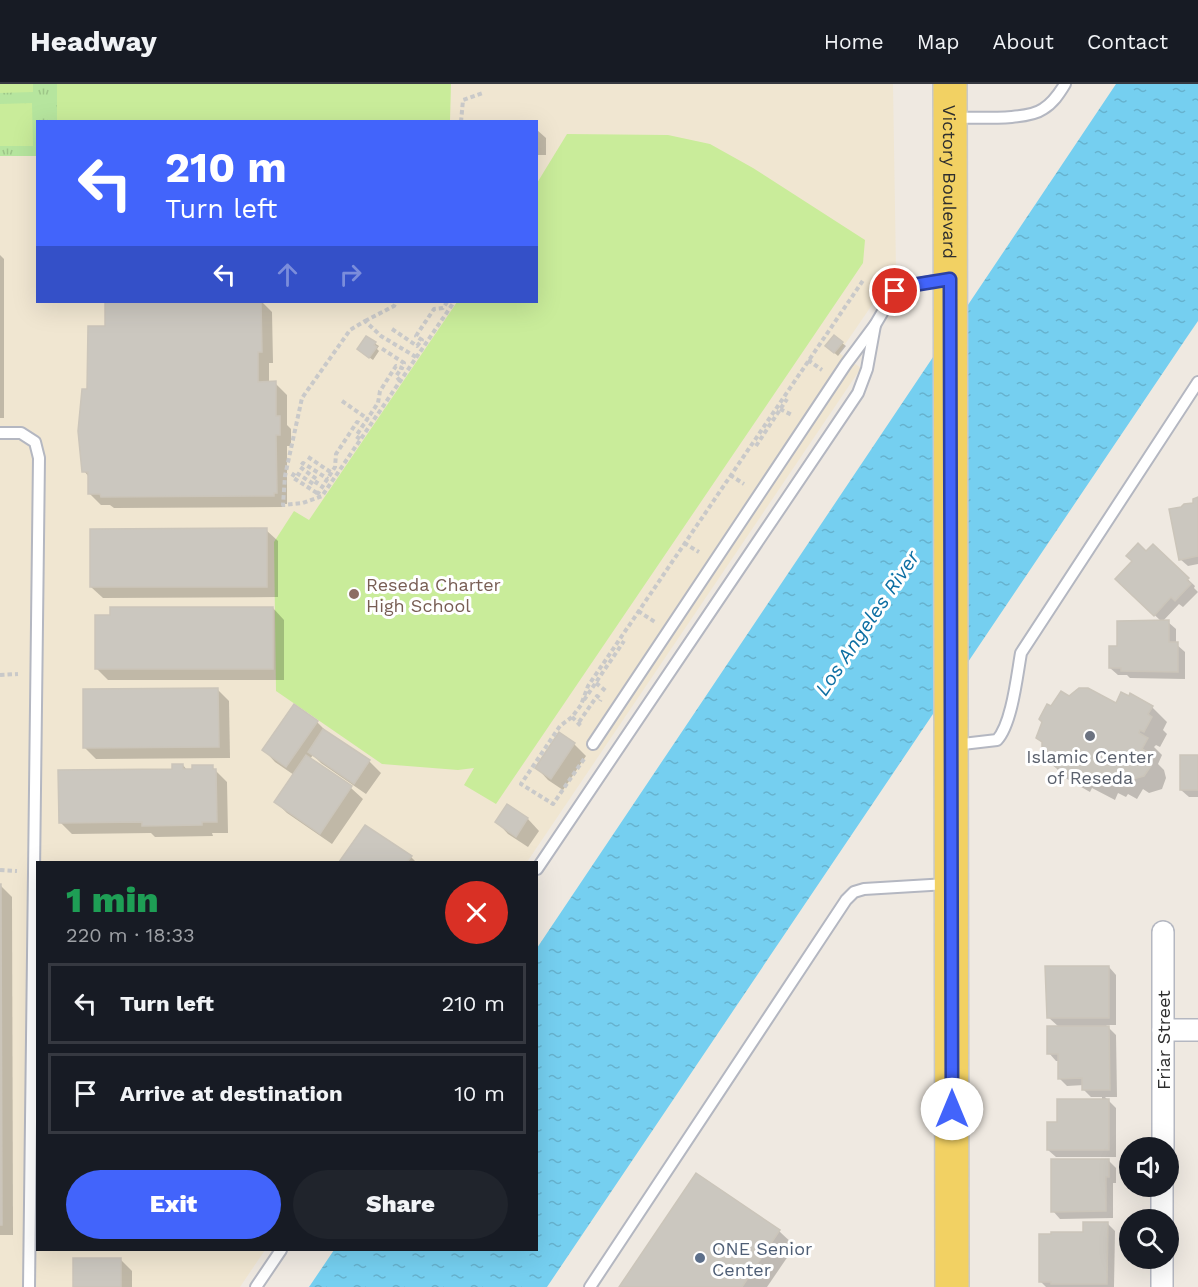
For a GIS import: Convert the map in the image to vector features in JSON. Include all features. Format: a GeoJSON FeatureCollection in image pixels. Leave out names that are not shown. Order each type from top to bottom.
{"type":"FeatureCollection","features":[{"type":"Feature","properties":{"kind":"main road","name":"Victory Boulevard"},"geometry":{"type":"LineString","coordinates":[[950,84],[952,1287]]}},
{"type":"Feature","properties":{"kind":"street","name":"Friar Street"},"geometry":{"type":"LineString","coordinates":[[1162,1137],[1163,932]]}},
{"type":"Feature","properties":{"kind":"street"},"geometry":{"type":"LineString","coordinates":[[1163,1030],[1198,1030]]}},
{"type":"Feature","properties":{"kind":"street"},"geometry":{"type":"LineString","coordinates":[[1162,1269],[1162,1287]]}},
{"type":"Feature","properties":{"kind":"lane"},"geometry":{"type":"LineString","coordinates":[[950,118],[1005,117],[1042,111],[1056,98],[1065,84]]}},
{"type":"Feature","properties":{"kind":"lane"},"geometry":{"type":"LineString","coordinates":[[593,744],[895,291],[950,263]]}},
{"type":"Feature","properties":{"kind":"lane"},"geometry":{"type":"LineString","coordinates":[[538,869],[858,393],[867,369],[874,325]]}},
{"type":"Feature","properties":{"kind":"lane"},"geometry":{"type":"LineString","coordinates":[[951,760],[998,740],[1003,734],[1021,653],[1198,382]]}},
{"type":"Feature","properties":{"kind":"lane"},"geometry":{"type":"LineString","coordinates":[[0,433],[21,433],[35,442],[39,458],[29,1287]]}},
{"type":"Feature","properties":{"kind":"lane"},"geometry":{"type":"LineString","coordinates":[[590,1287],[850,896],[864,889],[952,884]]}},
{"type":"Feature","properties":{"kind":"lane"},"geometry":{"type":"LineString","coordinates":[[256,1287],[280,1251]]}},
{"type":"Feature","properties":{"kind":"path"},"geometry":{"type":"LineString","coordinates":[[460,120],[463,100],[483,93]]}},
{"type":"Feature","properties":{"kind":"path"},"geometry":{"type":"LineString","coordinates":[[580,705],[588,686],[864,279]]}},
{"type":"Feature","properties":{"kind":"path"},"geometry":{"type":"LineString","coordinates":[[396,303],[394,306],[350,330],[302,398],[285,476],[283,506],[322,496],[453,303]]}},
{"type":"Feature","properties":{"kind":"path"},"geometry":{"type":"LineString","coordinates":[[392,329],[417,346],[422,340],[416,336],[434,309],[443,308],[446,303]]}},
{"type":"Feature","properties":{"kind":"path"},"geometry":{"type":"LineString","coordinates":[[365,321],[381,336],[416,357]]}},
{"type":"Feature","properties":{"kind":"path"},"geometry":{"type":"LineString","coordinates":[[381,348],[404,363],[396,376],[400,381]]}},
{"type":"Feature","properties":{"kind":"path"},"geometry":{"type":"LineString","coordinates":[[360,439],[356,436],[378,403],[380,391],[396,366],[402,368]]}},
{"type":"Feature","properties":{"kind":"path"},"geometry":{"type":"LineString","coordinates":[[756,446],[787,399]]}},
{"type":"Feature","properties":{"kind":"path"},"geometry":{"type":"LineString","coordinates":[[342,401],[368,418]]}},
{"type":"Feature","properties":{"kind":"path"},"geometry":{"type":"LineString","coordinates":[[317,496],[335,467],[336,454],[357,422],[364,425]]}},
{"type":"Feature","properties":{"kind":"path"},"geometry":{"type":"LineString","coordinates":[[308,457],[332,473]]}},
{"type":"Feature","properties":{"kind":"path"},"geometry":{"type":"LineString","coordinates":[[317,496],[292,477],[295,472],[315,485],[318,480],[300,467],[303,463],[328,478]]}},
{"type":"Feature","properties":{"kind":"path"},"geometry":{"type":"LineString","coordinates":[[572,717],[579,722],[593,744],[553,804],[521,784],[560,726],[572,717],[624,641]]}},
{"type":"Feature","properties":{"kind":"shaded area","name":"Reseda Charter High School"},"geometry":{"type":"Polygon","coordinates":[[[0,84],[893,84],[896,270],[839,353],[861,368],[528,861],[36,861],[36,1251],[264,1251],[240,1287],[0,1287],[0,84]]]}},
{"type":"Feature","properties":{"kind":"green space"},"geometry":{"type":"Polygon","coordinates":[[[0,84],[57,84],[57,120],[36,120],[36,156],[0,156],[0,84]]]}},
{"type":"Feature","properties":{"kind":"green space"},"geometry":{"type":"Polygon","coordinates":[[[0,84],[33,84],[33,92],[0,93],[0,84]]]}},
{"type":"Feature","properties":{"kind":"green space"},"geometry":{"type":"Polygon","coordinates":[[[57,84],[451,84],[450,120],[57,120],[57,84]]]}},
{"type":"Feature","properties":{"kind":"green space"},"geometry":{"type":"Polygon","coordinates":[[[32,103],[33,146],[0,146],[0,104],[32,103]]]}},
{"type":"Feature","properties":{"kind":"green space"},"geometry":{"type":"Polygon","coordinates":[[[567,134],[668,135],[710,144],[753,168],[865,240],[863,263],[496,804],[464,785],[474,768],[458,770],[382,764],[276,691],[274,542],[294,511],[309,520],[456,303],[538,303],[538,181],[567,134]]]}},
{"type":"Feature","properties":{"kind":"water","name":"Los Angeles River"},"geometry":{"type":"Polygon","coordinates":[[[1116,84],[1198,84],[1198,321],[547,1287],[309,1287],[333,1251],[538,1251],[538,947],[1116,84]]]}},
{"type":"Feature","properties":{"kind":"building"},"geometry":{"type":"Polygon","coordinates":[[[105,303],[261,303],[262,352],[258,352],[258,382],[276,381],[276,416],[280,416],[280,435],[276,435],[277,493],[274,493],[274,496],[101,497],[100,494],[88,494],[88,472],[82,472],[78,431],[82,389],[87,389],[88,326],[105,326],[105,303]]]}},
{"type":"Feature","properties":{"kind":"building"},"geometry":{"type":"Polygon","coordinates":[[[834,335],[843,342],[834,353],[825,346],[834,335]]]}},
{"type":"Feature","properties":{"kind":"building"},"geometry":{"type":"Polygon","coordinates":[[[366,336],[376,342],[374,345],[377,347],[369,358],[357,349],[366,336]]]}},
{"type":"Feature","properties":{"kind":"building"},"geometry":{"type":"Polygon","coordinates":[[[1198,497],[1198,556],[1179,560],[1169,509],[1193,503],[1193,499],[1198,497]]]}},
{"type":"Feature","properties":{"kind":"building"},"geometry":{"type":"Polygon","coordinates":[[[267,528],[267,587],[90,587],[90,529],[267,528]]]}},
{"type":"Feature","properties":{"kind":"building"},"geometry":{"type":"Polygon","coordinates":[[[1138,543],[1146,551],[1153,544],[1189,578],[1187,580],[1191,584],[1175,601],[1171,597],[1154,616],[1115,579],[1132,561],[1126,556],[1138,543]]]}},
{"type":"Feature","properties":{"kind":"building"},"geometry":{"type":"Polygon","coordinates":[[[110,607],[273,607],[273,669],[95,669],[95,615],[110,615],[110,607]]]}},
{"type":"Feature","properties":{"kind":"building"},"geometry":{"type":"Polygon","coordinates":[[[1169,620],[1169,642],[1178,642],[1178,672],[1121,671],[1121,668],[1109,668],[1109,646],[1117,646],[1117,621],[1169,620]]]}},
{"type":"Feature","properties":{"kind":"building"},"geometry":{"type":"Polygon","coordinates":[[[218,688],[219,747],[83,748],[83,689],[218,688]]]}},
{"type":"Feature","properties":{"kind":"building","name":"Islamic Center of Reseda"},"geometry":{"type":"Polygon","coordinates":[[[1079,688],[1088,688],[1116,703],[1121,692],[1129,696],[1130,693],[1153,706],[1148,714],[1152,717],[1144,732],[1140,730],[1139,733],[1148,738],[1142,749],[1149,753],[1151,762],[1144,776],[1133,779],[1127,775],[1122,785],[1103,778],[1099,786],[1077,773],[1074,777],[1046,761],[1042,752],[1042,742],[1036,738],[1042,722],[1039,719],[1047,704],[1051,706],[1061,691],[1069,696],[1079,688]]]}},
{"type":"Feature","properties":{"kind":"building"},"geometry":{"type":"Polygon","coordinates":[[[294,704],[318,721],[286,767],[262,750],[294,704]]]}},
{"type":"Feature","properties":{"kind":"building"},"geometry":{"type":"Polygon","coordinates":[[[323,729],[370,760],[354,784],[308,752],[323,729]]]}},
{"type":"Feature","properties":{"kind":"building"},"geometry":{"type":"Polygon","coordinates":[[[559,732],[575,743],[551,779],[535,768],[559,732]]]}},
{"type":"Feature","properties":{"kind":"building"},"geometry":{"type":"Polygon","coordinates":[[[306,755],[352,786],[320,834],[274,802],[306,755]]]}},
{"type":"Feature","properties":{"kind":"building"},"geometry":{"type":"Polygon","coordinates":[[[1180,755],[1198,755],[1198,790],[1180,790],[1180,755]]]}},
{"type":"Feature","properties":{"kind":"building"},"geometry":{"type":"Polygon","coordinates":[[[172,764],[183,764],[183,769],[192,769],[192,765],[213,765],[213,769],[216,769],[217,822],[202,822],[202,825],[142,826],[142,822],[59,823],[58,770],[172,769],[172,764]]]}},
{"type":"Feature","properties":{"kind":"building"},"geometry":{"type":"Polygon","coordinates":[[[507,804],[528,818],[516,837],[495,822],[507,804]]]}},
{"type":"Feature","properties":{"kind":"building"},"geometry":{"type":"Polygon","coordinates":[[[365,825],[412,856],[408,861],[340,861],[365,825]]]}},
{"type":"Feature","properties":{"kind":"building"},"geometry":{"type":"Polygon","coordinates":[[[1,884],[2,1225],[0,1225],[1,884]]]}},
{"type":"Feature","properties":{"kind":"building"},"geometry":{"type":"Polygon","coordinates":[[[1045,966],[1109,966],[1109,1018],[1047,1018],[1045,966]]]}},
{"type":"Feature","properties":{"kind":"building"},"geometry":{"type":"Polygon","coordinates":[[[1047,1026],[1109,1026],[1110,1090],[1082,1090],[1082,1078],[1058,1079],[1058,1054],[1047,1054],[1047,1026]]]}},
{"type":"Feature","properties":{"kind":"building"},"geometry":{"type":"Polygon","coordinates":[[[1057,1099],[1109,1099],[1109,1150],[1047,1150],[1047,1122],[1057,1122],[1057,1099]]]}},
{"type":"Feature","properties":{"kind":"building"},"geometry":{"type":"Polygon","coordinates":[[[1051,1159],[1109,1159],[1109,1177],[1106,1177],[1106,1211],[1051,1212],[1051,1159]]]}},
{"type":"Feature","properties":{"kind":"building","name":"ONE Senior Center"},"geometry":{"type":"Polygon","coordinates":[[[696,1173],[780,1230],[742,1287],[619,1287],[696,1173]]]}},
{"type":"Feature","properties":{"kind":"building"},"geometry":{"type":"Polygon","coordinates":[[[1083,1222],[1108,1222],[1107,1284],[1039,1282],[1039,1234],[1083,1232],[1083,1222]]]}},
{"type":"Feature","properties":{"kind":"building"},"geometry":{"type":"Polygon","coordinates":[[[73,1258],[121,1258],[121,1287],[73,1287],[73,1258]]]}},
{"type":"Feature","properties":{"kind":"place","name":"Reseda Charter High School"},"geometry":{"type":"Point","coordinates":[354,594]}},
{"type":"Feature","properties":{"kind":"place","name":"Islamic Center of Reseda"},"geometry":{"type":"Point","coordinates":[1090,736]}},
{"type":"Feature","properties":{"kind":"place","name":"ONE Senior Center"},"geometry":{"type":"Point","coordinates":[700,1258]}},
{"type":"Feature","properties":{"kind":"route"},"geometry":{"type":"LineString","coordinates":[[895,291],[901,287],[950,279],[952,1109]]}}]}
